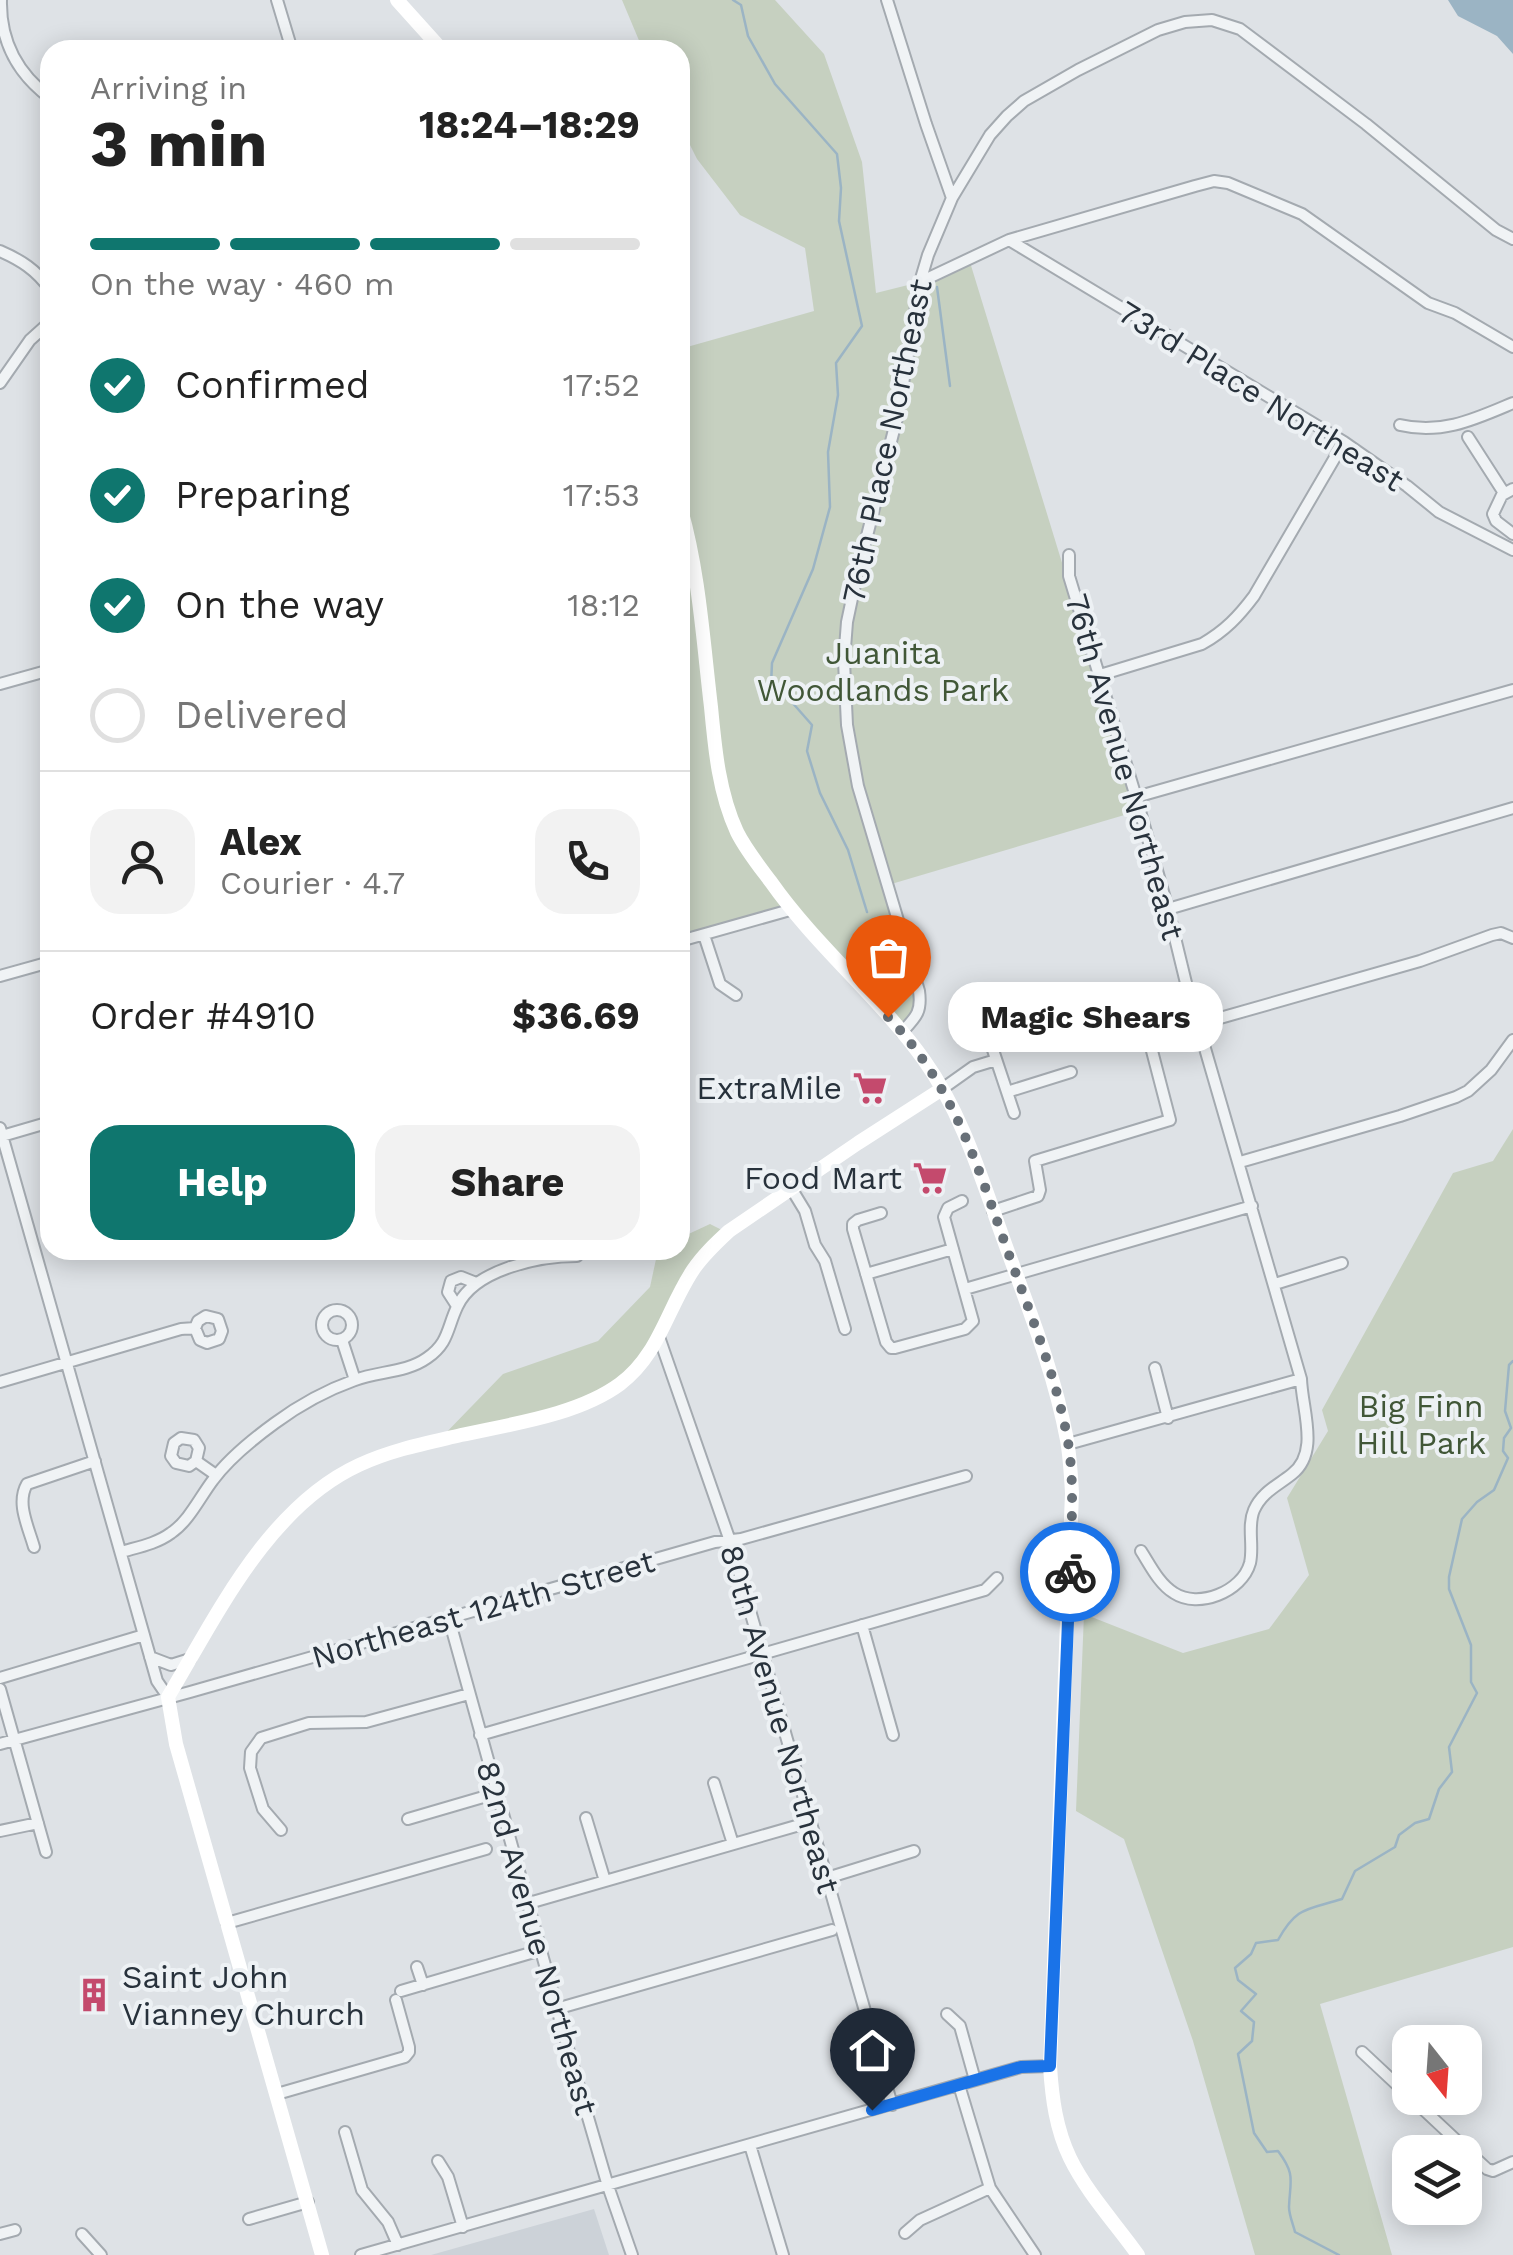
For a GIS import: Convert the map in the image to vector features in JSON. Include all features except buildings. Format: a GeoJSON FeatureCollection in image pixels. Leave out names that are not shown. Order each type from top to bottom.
{"type":"FeatureCollection","features":[{"type":"Feature","properties":{"kind":"main road"},"geometry":{"type":"LineString","coordinates":[[397,0],[433,40]]}},
{"type":"Feature","properties":{"kind":"main road"},"geometry":{"type":"LineString","coordinates":[[690,550],[718,772],[734,826],[790,910],[902,1032],[942,1089],[966,1134],[1059,1402],[1072,1493],[1050,2066],[1052,2102],[1069,2156],[1079,2174],[1138,2255]]}},
{"type":"Feature","properties":{"kind":"main road"},"geometry":{"type":"LineString","coordinates":[[322,2255],[176,1744],[168,1696],[271,1534],[334,1478],[379,1457],[584,1404],[621,1384],[660,1337],[691,1272],[729,1231],[942,1089]]}},
{"type":"Feature","properties":{"kind":"street"},"geometry":{"type":"LineString","coordinates":[[2,0],[0,22],[4,40],[14,63],[40,90]]}},
{"type":"Feature","properties":{"kind":"street"},"geometry":{"type":"LineString","coordinates":[[277,0],[289,40]]}},
{"type":"Feature","properties":{"kind":"street"},"geometry":{"type":"LineString","coordinates":[[887,0],[952,198]]}},
{"type":"Feature","properties":{"kind":"street","name":"76th Place Northeast"},"geometry":{"type":"LineString","coordinates":[[902,1032],[917,1016],[921,1005],[919,990],[858,786],[846,725],[847,622],[898,414],[920,282],[952,198],[990,135],[1024,101],[1078,70],[1158,30],[1212,20],[1240,29],[1366,124],[1496,230],[1513,239]]}},
{"type":"Feature","properties":{"kind":"street"},"geometry":{"type":"LineString","coordinates":[[920,282],[1010,240],[1214,181],[1241,187],[1302,214],[1413,294],[1513,347]]}},
{"type":"Feature","properties":{"kind":"street","name":"73rd Place Northeast"},"geometry":{"type":"LineString","coordinates":[[1010,240],[1344,442],[1439,512],[1513,550]]}},
{"type":"Feature","properties":{"kind":"street"},"geometry":{"type":"LineString","coordinates":[[0,250],[40,275]]}},
{"type":"Feature","properties":{"kind":"street"},"geometry":{"type":"LineString","coordinates":[[2,376],[40,331]]}},
{"type":"Feature","properties":{"kind":"street"},"geometry":{"type":"LineString","coordinates":[[1400,425],[1460,425],[1513,403]]}},
{"type":"Feature","properties":{"kind":"street"},"geometry":{"type":"LineString","coordinates":[[1468,437],[1509,491],[1493,518],[1513,534]]}},
{"type":"Feature","properties":{"kind":"street"},"geometry":{"type":"LineString","coordinates":[[1100,675],[1202,644],[1238,617],[1344,442]]}},
{"type":"Feature","properties":{"kind":"street","name":"76th Avenue Northeast"},"geometry":{"type":"LineString","coordinates":[[1070,555],[1069,576],[1136,796],[1301,1380],[1309,1442],[1301,1465],[1258,1502],[1251,1517],[1250,1564],[1236,1586],[1202,1598],[1177,1596],[1165,1586],[1141,1551]]}},
{"type":"Feature","properties":{"kind":"street"},"geometry":{"type":"LineString","coordinates":[[0,684],[40,673]]}},
{"type":"Feature","properties":{"kind":"street"},"geometry":{"type":"LineString","coordinates":[[1136,796],[1513,690]]}},
{"type":"Feature","properties":{"kind":"street"},"geometry":{"type":"LineString","coordinates":[[1168,909],[1513,808]]}},
{"type":"Feature","properties":{"kind":"street"},"geometry":{"type":"LineString","coordinates":[[690,938],[790,910]]}},
{"type":"Feature","properties":{"kind":"street"},"geometry":{"type":"LineString","coordinates":[[993,1211],[1038,1196],[1035,1160],[1170,1120],[1151,1047],[1492,935],[1501,933],[1513,938]]}},
{"type":"Feature","properties":{"kind":"street"},"geometry":{"type":"LineString","coordinates":[[704,935],[720,984],[736,995]]}},
{"type":"Feature","properties":{"kind":"street"},"geometry":{"type":"LineString","coordinates":[[0,976],[40,965]]}},
{"type":"Feature","properties":{"kind":"street"},"geometry":{"type":"LineString","coordinates":[[1014,1114],[986,1024],[994,1014],[1044,1001],[1059,1017]]}},
{"type":"Feature","properties":{"kind":"street"},"geometry":{"type":"LineString","coordinates":[[1240,1162],[1456,1097],[1491,1070],[1513,1040]]}},
{"type":"Feature","properties":{"kind":"street"},"geometry":{"type":"LineString","coordinates":[[942,1089],[974,1067],[996,1060]]}},
{"type":"Feature","properties":{"kind":"street"},"geometry":{"type":"LineString","coordinates":[[1007,1092],[1071,1072]]}},
{"type":"Feature","properties":{"kind":"street"},"geometry":{"type":"LineString","coordinates":[[40,1124],[1,1132],[157,1681],[168,1696]]}},
{"type":"Feature","properties":{"kind":"street"},"geometry":{"type":"LineString","coordinates":[[792,1188],[825,1261],[845,1329]]}},
{"type":"Feature","properties":{"kind":"street"},"geometry":{"type":"LineString","coordinates":[[880,1213],[858,1220],[852,1229],[886,1342],[895,1348],[964,1329],[972,1323],[944,1218],[948,1208],[962,1201]]}},
{"type":"Feature","properties":{"kind":"street"},"geometry":{"type":"LineString","coordinates":[[965,1289],[1252,1206]]}},
{"type":"Feature","properties":{"kind":"street"},"geometry":{"type":"LineString","coordinates":[[34,1250],[40,1248]]}},
{"type":"Feature","properties":{"kind":"street"},"geometry":{"type":"LineString","coordinates":[[866,1274],[953,1249]]}},
{"type":"Feature","properties":{"kind":"street"},"geometry":{"type":"LineString","coordinates":[[122,1552],[152,1543],[179,1527],[216,1475],[278,1420],[355,1380],[415,1365],[431,1356],[450,1332],[457,1306],[476,1283],[540,1260]]}},
{"type":"Feature","properties":{"kind":"street"},"geometry":{"type":"LineString","coordinates":[[1274,1284],[1342,1263]]}},
{"type":"Feature","properties":{"kind":"street"},"geometry":{"type":"LineString","coordinates":[[457,1306],[448,1292],[451,1281],[462,1278],[476,1283]]}},
{"type":"Feature","properties":{"kind":"street"},"geometry":{"type":"LineString","coordinates":[[0,1382],[180,1329],[195,1328]]}},
{"type":"Feature","properties":{"kind":"street","name":"80th Avenue Northeast"},"geometry":{"type":"LineString","coordinates":[[660,1337],[730,1541],[892,2105]]}},
{"type":"Feature","properties":{"kind":"street"},"geometry":{"type":"LineString","coordinates":[[342,1340],[355,1380]]}},
{"type":"Feature","properties":{"kind":"street"},"geometry":{"type":"LineString","coordinates":[[1155,1368],[1168,1418]]}},
{"type":"Feature","properties":{"kind":"street"},"geometry":{"type":"LineString","coordinates":[[1068,1444],[1301,1380]]}},
{"type":"Feature","properties":{"kind":"street"},"geometry":{"type":"LineString","coordinates":[[34,1547],[22,1506],[27,1484],[95,1461]]}},
{"type":"Feature","properties":{"kind":"street"},"geometry":{"type":"LineString","coordinates":[[196,1461],[216,1475]]}},
{"type":"Feature","properties":{"kind":"street","name":"Northeast 124th Street"},"geometry":{"type":"LineString","coordinates":[[0,1744],[715,1542],[966,1476]]}},
{"type":"Feature","properties":{"kind":"street"},"geometry":{"type":"LineString","coordinates":[[480,1734],[985,1590],[997,1578]]}},
{"type":"Feature","properties":{"kind":"street","name":"82nd Avenue Northeast"},"geometry":{"type":"LineString","coordinates":[[449,1618],[556,2009],[632,2255]]}},
{"type":"Feature","properties":{"kind":"street"},"geometry":{"type":"LineString","coordinates":[[862,1625],[893,1735]]}},
{"type":"Feature","properties":{"kind":"street"},"geometry":{"type":"LineString","coordinates":[[0,1678],[144,1635]]}},
{"type":"Feature","properties":{"kind":"street"},"geometry":{"type":"LineString","coordinates":[[150,1657],[171,1665],[191,1659]]}},
{"type":"Feature","properties":{"kind":"street"},"geometry":{"type":"LineString","coordinates":[[0,1689],[46,1852]]}},
{"type":"Feature","properties":{"kind":"street"},"geometry":{"type":"LineString","coordinates":[[281,1830],[264,1809],[250,1768],[251,1752],[261,1738],[309,1723],[366,1722],[469,1694]]}},
{"type":"Feature","properties":{"kind":"street"},"geometry":{"type":"LineString","coordinates":[[714,1783],[733,1844]]}},
{"type":"Feature","properties":{"kind":"street"},"geometry":{"type":"LineString","coordinates":[[408,1820],[497,1794]]}},
{"type":"Feature","properties":{"kind":"street"},"geometry":{"type":"LineString","coordinates":[[586,1818],[605,1881]]}},
{"type":"Feature","properties":{"kind":"street"},"geometry":{"type":"LineString","coordinates":[[529,1903],[810,1822]]}},
{"type":"Feature","properties":{"kind":"street"},"geometry":{"type":"LineString","coordinates":[[0,1831],[38,1823]]}},
{"type":"Feature","properties":{"kind":"street"},"geometry":{"type":"LineString","coordinates":[[228,1923],[486,1848]]}},
{"type":"Feature","properties":{"kind":"street"},"geometry":{"type":"LineString","coordinates":[[828,1878],[914,1851]]}},
{"type":"Feature","properties":{"kind":"street"},"geometry":{"type":"LineString","coordinates":[[556,2009],[832,1930]]}},
{"type":"Feature","properties":{"kind":"street"},"geometry":{"type":"LineString","coordinates":[[277,2094],[399,2059],[409,2052],[399,1995],[541,1950]]}},
{"type":"Feature","properties":{"kind":"street"},"geometry":{"type":"LineString","coordinates":[[417,1967],[423,1985]]}},
{"type":"Feature","properties":{"kind":"street"},"geometry":{"type":"LineString","coordinates":[[947,2014],[960,2026],[975,2080]]}},
{"type":"Feature","properties":{"kind":"street"},"geometry":{"type":"LineString","coordinates":[[1362,2052],[1487,2169],[1493,2171],[1513,2162]]}},
{"type":"Feature","properties":{"kind":"street"},"geometry":{"type":"LineString","coordinates":[[361,2255],[1021,2067],[1050,2066]]}},
{"type":"Feature","properties":{"kind":"street"},"geometry":{"type":"LineString","coordinates":[[959,2085],[990,2188],[1035,2255]]}},
{"type":"Feature","properties":{"kind":"street"},"geometry":{"type":"LineString","coordinates":[[345,2132],[362,2190],[388,2222],[398,2245]]}},
{"type":"Feature","properties":{"kind":"street"},"geometry":{"type":"LineString","coordinates":[[750,2145],[783,2255]]}},
{"type":"Feature","properties":{"kind":"street"},"geometry":{"type":"LineString","coordinates":[[438,2161],[448,2176],[462,2227]]}},
{"type":"Feature","properties":{"kind":"street"},"geometry":{"type":"LineString","coordinates":[[906,2233],[920,2220],[990,2188]]}},
{"type":"Feature","properties":{"kind":"street"},"geometry":{"type":"LineString","coordinates":[[249,2219],[308,2202]]}},
{"type":"Feature","properties":{"kind":"street"},"geometry":{"type":"LineString","coordinates":[[0,2234],[14,2230]]}},
{"type":"Feature","properties":{"kind":"street"},"geometry":{"type":"LineString","coordinates":[[82,2234],[101,2255]]}},
{"type":"Feature","properties":{"kind":"shaded area"},"geometry":{"type":"Polygon","coordinates":[[[594,2209],[609,2255],[431,2255],[594,2209]]]}},
{"type":"Feature","properties":{"kind":"green space","name":"Juanita Woodlands Park"},"geometry":{"type":"Polygon","coordinates":[[[622,0],[775,0],[824,54],[862,162],[876,293],[920,282],[969,259],[1138,811],[888,885],[921,1005],[902,1032],[790,910],[690,938],[690,346],[814,311],[805,248],[740,215],[690,145],[690,40],[639,40],[622,0]]]}},
{"type":"Feature","properties":{"kind":"green space","name":"Big Finn Hill Park"},"geometry":{"type":"Polygon","coordinates":[[[1513,1129],[1513,1947],[1320,2004],[1392,2255],[1255,2255],[1193,2041],[1124,1839],[1076,1811],[1084,1614],[1183,1653],[1269,1629],[1309,1575],[1287,1498],[1328,1431],[1322,1410],[1453,1173],[1493,1161],[1513,1129]]]}},
{"type":"Feature","properties":{"kind":"green space"},"geometry":{"type":"Polygon","coordinates":[[[710,1224],[724,1231],[659,1337],[603,1395],[439,1440],[503,1374],[598,1341],[650,1287],[656,1260],[690,1260],[690,1233],[710,1224]]]}},
{"type":"Feature","properties":{"kind":"water"},"geometry":{"type":"Polygon","coordinates":[[[1448,0],[1513,0],[1513,54],[1497,36],[1458,16],[1448,0]]]}},
{"type":"Feature","properties":{"kind":"waterway"},"geometry":{"type":"LineString","coordinates":[[733,0],[741,5],[748,36],[775,84],[837,154],[839,221],[862,326],[836,363],[838,395],[828,452],[830,507],[813,569],[772,663],[771,685],[812,725],[807,751],[820,793],[848,850],[867,912]]}},
{"type":"Feature","properties":{"kind":"waterway"},"geometry":{"type":"LineString","coordinates":[[937,287],[950,386]]}},
{"type":"Feature","properties":{"kind":"waterway"},"geometry":{"type":"LineString","coordinates":[[1339,2255],[1295,2232],[1289,2210],[1291,2178],[1287,2166],[1278,2151],[1267,2152],[1254,2133],[1238,2054],[1252,2041],[1254,2022],[1241,2011],[1256,1994],[1238,1980],[1235,1968],[1251,1954],[1256,1943],[1278,1940],[1297,1915],[1342,1899],[1355,1871],[1395,1847],[1399,1835],[1415,1823],[1429,1819],[1439,1789],[1452,1772],[1449,1747],[1477,1693],[1471,1682],[1471,1645],[1449,1589],[1449,1577],[1462,1519],[1494,1490],[1508,1458],[1503,1451],[1504,1438],[1511,1428],[1505,1411],[1509,1365],[1513,1361]]}},
{"type":"Feature","properties":{"kind":"way so far"},"geometry":{"type":"LineString","coordinates":[[888,1017],[925,1062],[955,1112],[1041,1341],[1068,1444],[1072,1493],[1070,1572]]}},
{"type":"Feature","properties":{"kind":"place","name":"Magic Shears"},"geometry":{"type":"Point","coordinates":[888,1017]}},
{"type":"Feature","properties":{"kind":"place","name":"ExtraMile"},"geometry":{"type":"Point","coordinates":[870,1088]}},
{"type":"Feature","properties":{"kind":"place","name":"Food Mart"},"geometry":{"type":"Point","coordinates":[930,1178]}},
{"type":"Feature","properties":{"kind":"place","name":"Saint John Vianney Church"},"geometry":{"type":"Point","coordinates":[94,1995]}},
{"type":"Feature","properties":{"kind":"route"},"geometry":{"type":"LineString","coordinates":[[872,2110],[1021,2067],[1050,2066],[1070,1572]]}}]}
